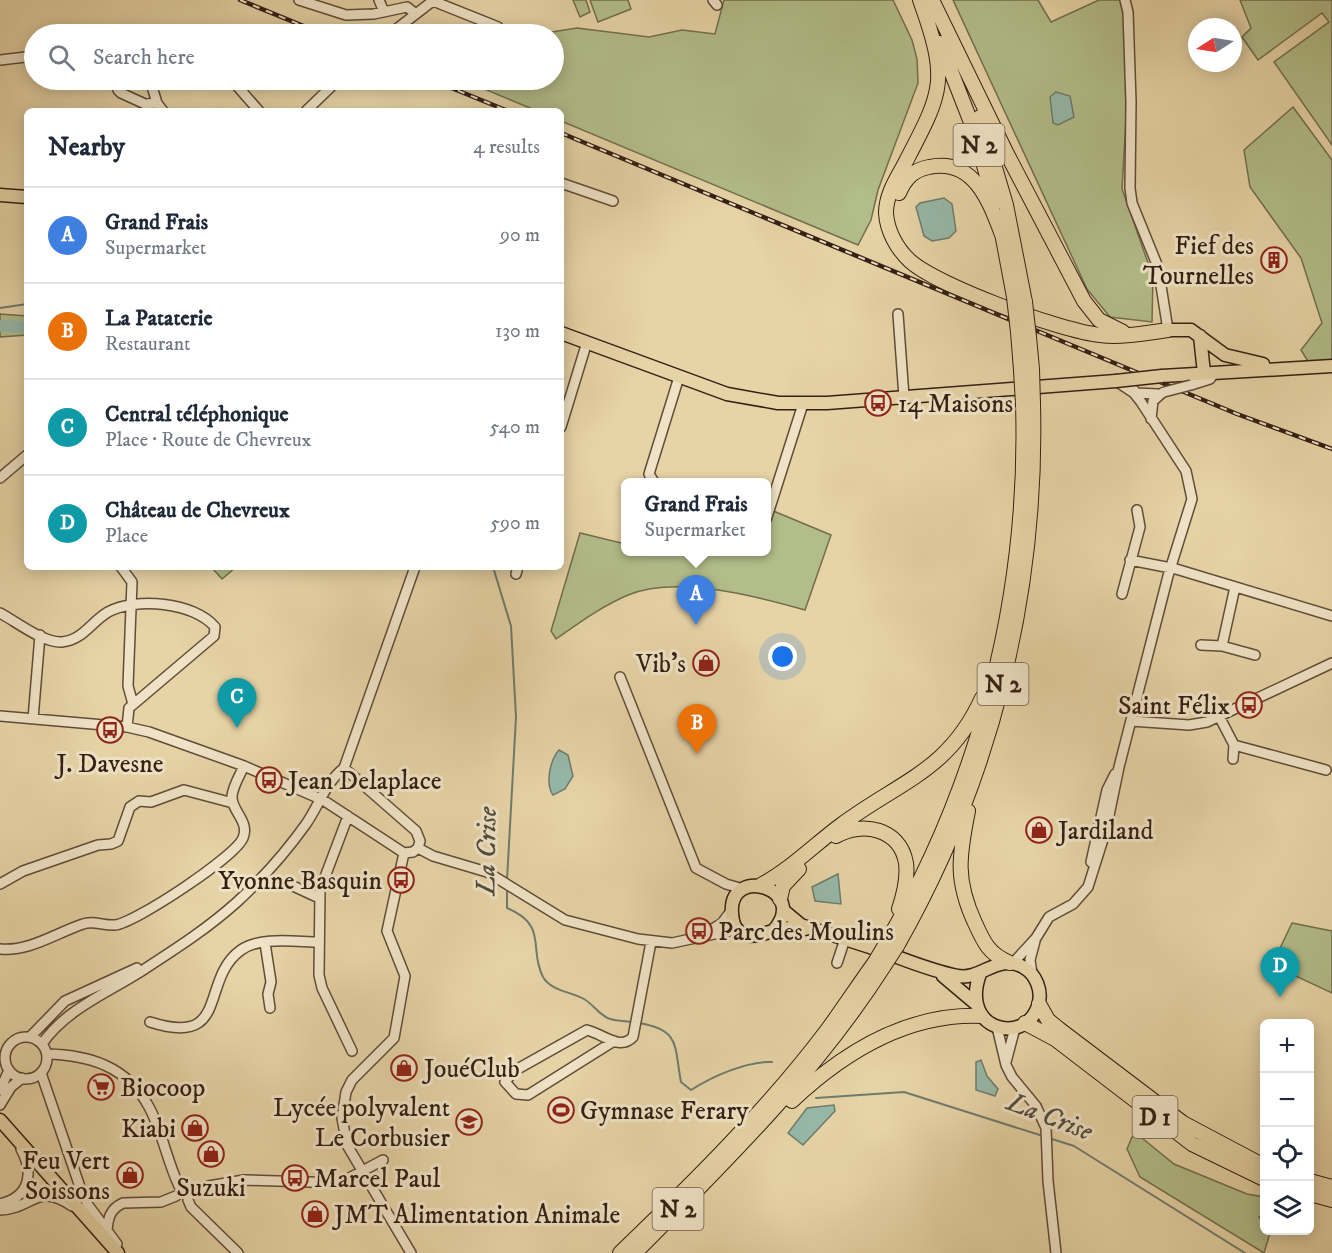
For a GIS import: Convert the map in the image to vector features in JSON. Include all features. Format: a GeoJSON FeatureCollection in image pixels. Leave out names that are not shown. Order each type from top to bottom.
{"type":"FeatureCollection","features":[{"type":"Feature","properties":{"kind":"highway","name":"N 2"},"geometry":{"type":"LineString","coordinates":[[920,0],[944,51],[972,125],[1019,300]]}},
{"type":"Feature","properties":{"kind":"highway"},"geometry":{"type":"LineString","coordinates":[[920,0],[936,52],[939,88],[927,123],[889,195],[886,213],[895,242],[909,260],[922,270],[1050,324],[1099,335],[1168,330]]}},
{"type":"Feature","properties":{"kind":"highway","name":"N 2"},"geometry":{"type":"LineString","coordinates":[[634,1253],[722,1166],[799,1080],[853,1012],[935,871],[976,773],[1001,694],[1022,591],[1033,486],[1024,334],[1000,180],[976,105],[932,0]]}},
{"type":"Feature","properties":{"kind":"highway"},"geometry":{"type":"LineString","coordinates":[[952,45],[1088,308],[1104,324],[1130,333]]}},
{"type":"Feature","properties":{"kind":"highway"},"geometry":{"type":"LineString","coordinates":[[1004,240],[982,190],[964,172],[941,166],[927,167],[915,172],[903,184],[895,204],[896,226],[914,255],[930,269],[1061,323],[1084,329],[1130,333]]}},
{"type":"Feature","properties":{"kind":"highway","name":"N 2"},"geometry":{"type":"LineString","coordinates":[[891,945],[951,811],[983,718],[999,660],[1018,539],[1028,404]]}},
{"type":"Feature","properties":{"kind":"highway"},"geometry":{"type":"LineString","coordinates":[[761,885],[791,867],[850,818],[911,781],[941,759],[965,730],[999,660]]}},
{"type":"Feature","properties":{"kind":"highway"},"geometry":{"type":"LineString","coordinates":[[976,773],[960,853],[961,886],[986,948],[996,957],[1011,963]]}},
{"type":"Feature","properties":{"kind":"highway"},"geometry":{"type":"LineString","coordinates":[[781,905],[783,886],[834,837],[854,828],[878,830],[899,846],[906,865],[902,898],[891,945]]}},
{"type":"Feature","properties":{"kind":"highway","name":"N 2"},"geometry":{"type":"LineString","coordinates":[[620,1253],[714,1159],[792,1072],[879,964]]}},
{"type":"Feature","properties":{"kind":"highway","name":"D 1"},"geometry":{"type":"LineString","coordinates":[[1039,1004],[1048,1020],[1183,1123],[1260,1164]]}},
{"type":"Feature","properties":{"kind":"highway"},"geometry":{"type":"LineString","coordinates":[[722,1166],[811,1083],[858,1048],[885,1035],[923,1023],[957,1016],[981,1016]]}},
{"type":"Feature","properties":{"kind":"highway","name":"D 1"},"geometry":{"type":"LineString","coordinates":[[1020,1025],[1055,1039],[1192,1144],[1260,1177]]}},
{"type":"Feature","properties":{"kind":"highway"},"geometry":{"type":"LineString","coordinates":[[1313,1181],[1332,1187]]}},
{"type":"Feature","properties":{"kind":"highway"},"geometry":{"type":"LineString","coordinates":[[1314,1195],[1332,1200]]}},
{"type":"Feature","properties":{"kind":"main road"},"geometry":{"type":"LineString","coordinates":[[0,195],[24,197]]}},
{"type":"Feature","properties":{"kind":"main road"},"geometry":{"type":"LineString","coordinates":[[1168,330],[1184,329],[1200,336],[1221,353],[1236,359],[1285,367]]}},
{"type":"Feature","properties":{"kind":"main road"},"geometry":{"type":"LineString","coordinates":[[564,334],[742,398],[803,404],[1285,367],[1332,366]]}},
{"type":"Feature","properties":{"kind":"main road"},"geometry":{"type":"LineString","coordinates":[[1200,336],[1209,373]]}},
{"type":"Feature","properties":{"kind":"main road"},"geometry":{"type":"LineString","coordinates":[[1209,373],[1214,347]]}},
{"type":"Feature","properties":{"kind":"main road"},"geometry":{"type":"LineString","coordinates":[[814,929],[786,928],[759,937],[738,929],[731,911],[739,893],[761,885],[775,893],[781,905],[801,925],[814,929],[845,939],[937,972],[965,977],[980,974],[994,965],[1011,963],[1032,974],[1040,993],[1039,1004],[1020,1025],[997,1027],[981,1016],[975,1003],[974,994],[980,974]]}},
{"type":"Feature","properties":{"kind":"main road"},"geometry":{"type":"LineString","coordinates":[[773,931],[778,925],[781,905]]}},
{"type":"Feature","properties":{"kind":"main road"},"geometry":{"type":"LineString","coordinates":[[937,972],[954,983],[975,1003]]}},
{"type":"Feature","properties":{"kind":"main road"},"geometry":{"type":"LineString","coordinates":[[0,1120],[118,1253]]}},
{"type":"Feature","properties":{"kind":"street"},"geometry":{"type":"LineString","coordinates":[[299,0],[346,15],[384,12],[407,7],[416,14]]}},
{"type":"Feature","properties":{"kind":"street"},"geometry":{"type":"LineString","coordinates":[[379,0],[384,12]]}},
{"type":"Feature","properties":{"kind":"street"},"geometry":{"type":"LineString","coordinates":[[403,24],[434,0],[491,24]]}},
{"type":"Feature","properties":{"kind":"street"},"geometry":{"type":"LineString","coordinates":[[1125,0],[1128,12],[1131,102],[1130,188],[1132,203],[1158,267],[1168,330]]}},
{"type":"Feature","properties":{"kind":"street"},"geometry":{"type":"LineString","coordinates":[[0,60],[24,57]]}},
{"type":"Feature","properties":{"kind":"street"},"geometry":{"type":"LineString","coordinates":[[118,90],[145,104],[160,107]]}},
{"type":"Feature","properties":{"kind":"street"},"geometry":{"type":"LineString","coordinates":[[154,90],[160,107]]}},
{"type":"Feature","properties":{"kind":"street"},"geometry":{"type":"LineString","coordinates":[[241,90],[256,108]]}},
{"type":"Feature","properties":{"kind":"street"},"geometry":{"type":"LineString","coordinates":[[309,108],[328,90]]}},
{"type":"Feature","properties":{"kind":"street"},"geometry":{"type":"LineString","coordinates":[[564,184],[613,201]]}},
{"type":"Feature","properties":{"kind":"street"},"geometry":{"type":"LineString","coordinates":[[898,314],[904,397]]}},
{"type":"Feature","properties":{"kind":"street"},"geometry":{"type":"LineString","coordinates":[[564,417],[586,342]]}},
{"type":"Feature","properties":{"kind":"street"},"geometry":{"type":"LineString","coordinates":[[1134,393],[1161,393],[1191,385],[1210,379],[1209,373]]}},
{"type":"Feature","properties":{"kind":"street"},"geometry":{"type":"LineString","coordinates":[[651,478],[649,474],[679,377]]}},
{"type":"Feature","properties":{"kind":"street"},"geometry":{"type":"LineString","coordinates":[[1134,379],[1134,393]]}},
{"type":"Feature","properties":{"kind":"street"},"geometry":{"type":"LineString","coordinates":[[1011,963],[1036,938],[1049,917],[1082,894],[1091,877],[1091,858],[1107,790],[1119,767],[1192,499],[1190,481],[1151,419],[1134,393],[1116,381]]}},
{"type":"Feature","properties":{"kind":"street"},"geometry":{"type":"LineString","coordinates":[[1151,419],[1152,408],[1161,393]]}},
{"type":"Feature","properties":{"kind":"street"},"geometry":{"type":"LineString","coordinates":[[771,504],[803,404]]}},
{"type":"Feature","properties":{"kind":"street"},"geometry":{"type":"LineString","coordinates":[[0,478],[24,458]]}},
{"type":"Feature","properties":{"kind":"street"},"geometry":{"type":"LineString","coordinates":[[1122,594],[1140,526],[1137,510]]}},
{"type":"Feature","properties":{"kind":"street"},"geometry":{"type":"LineString","coordinates":[[1131,560],[1172,568],[1332,616]]}},
{"type":"Feature","properties":{"kind":"street"},"geometry":{"type":"LineString","coordinates":[[123,570],[132,582],[128,686],[133,704]]}},
{"type":"Feature","properties":{"kind":"street"},"geometry":{"type":"LineString","coordinates":[[42,1044],[49,1034],[83,1005],[199,934],[237,902],[296,838],[323,800],[331,781],[344,768],[414,570]]}},
{"type":"Feature","properties":{"kind":"street"},"geometry":{"type":"LineString","coordinates":[[1222,646],[1235,587]]}},
{"type":"Feature","properties":{"kind":"street"},"geometry":{"type":"LineString","coordinates":[[0,613],[40,635],[60,642],[74,640],[108,612],[131,605],[160,602],[207,617],[215,627],[214,636],[129,708],[127,727]]}},
{"type":"Feature","properties":{"kind":"street"},"geometry":{"type":"LineString","coordinates":[[33,719],[40,635]]}},
{"type":"Feature","properties":{"kind":"street"},"geometry":{"type":"LineString","coordinates":[[1201,645],[1222,646],[1255,655]]}},
{"type":"Feature","properties":{"kind":"street"},"geometry":{"type":"LineString","coordinates":[[1131,721],[1189,725],[1219,716],[1332,663]]}},
{"type":"Feature","properties":{"kind":"street"},"geometry":{"type":"LineString","coordinates":[[620,677],[691,860],[696,868],[739,893]]}},
{"type":"Feature","properties":{"kind":"street"},"geometry":{"type":"LineString","coordinates":[[0,716],[127,727],[149,732],[244,766],[323,800],[404,853],[418,848]]}},
{"type":"Feature","properties":{"kind":"street"},"geometry":{"type":"LineString","coordinates":[[1219,716],[1234,745],[1233,759]]}},
{"type":"Feature","properties":{"kind":"street"},"geometry":{"type":"LineString","coordinates":[[1234,745],[1326,770]]}},
{"type":"Feature","properties":{"kind":"street"},"geometry":{"type":"LineString","coordinates":[[0,949],[36,943],[86,922],[116,925],[187,886],[234,850],[243,839],[245,828],[233,803],[232,793],[244,766]]}},
{"type":"Feature","properties":{"kind":"street"},"geometry":{"type":"LineString","coordinates":[[344,768],[416,831],[418,848]]}},
{"type":"Feature","properties":{"kind":"street"},"geometry":{"type":"LineString","coordinates":[[0,884],[23,871],[98,844],[111,844],[118,840],[130,807],[139,801],[151,802],[184,790],[233,803]]}},
{"type":"Feature","properties":{"kind":"street"},"geometry":{"type":"LineString","coordinates":[[348,816],[323,878],[319,898],[319,975],[322,988],[352,1051]]}},
{"type":"Feature","properties":{"kind":"street"},"geometry":{"type":"LineString","coordinates":[[418,848],[433,856],[470,866],[500,880],[565,920],[651,942],[683,942],[738,929]]}},
{"type":"Feature","properties":{"kind":"street"},"geometry":{"type":"LineString","coordinates":[[404,853],[387,931],[405,976],[394,1038],[352,1080],[343,1104],[347,1145],[411,1253]]}},
{"type":"Feature","properties":{"kind":"street"},"geometry":{"type":"LineString","coordinates":[[293,886],[319,898]]}},
{"type":"Feature","properties":{"kind":"street"},"geometry":{"type":"LineString","coordinates":[[701,936],[722,923],[731,911]]}},
{"type":"Feature","properties":{"kind":"street"},"geometry":{"type":"LineString","coordinates":[[1032,974],[1030,960],[1036,938]]}},
{"type":"Feature","properties":{"kind":"street"},"geometry":{"type":"LineString","coordinates":[[837,963],[845,939]]}},
{"type":"Feature","properties":{"kind":"street"},"geometry":{"type":"LineString","coordinates":[[150,1022],[185,1029],[195,1025],[206,1014],[231,960],[247,947],[265,943],[319,942]]}},
{"type":"Feature","properties":{"kind":"street"},"geometry":{"type":"LineString","coordinates":[[614,1041],[528,1095],[516,1094],[505,1082],[514,1071],[582,1032],[597,1032],[614,1041],[624,1043],[629,1041],[633,1037],[651,942]]}},
{"type":"Feature","properties":{"kind":"street"},"geometry":{"type":"LineString","coordinates":[[265,943],[271,982],[268,994],[270,1008]]}},
{"type":"Feature","properties":{"kind":"street"},"geometry":{"type":"LineString","coordinates":[[30,1037],[42,1044],[47,1054],[46,1064],[40,1073],[32,1078],[22,1078],[9,1070],[4,1046],[18,1039],[30,1037],[65,1002],[159,958]]}},
{"type":"Feature","properties":{"kind":"street"},"geometry":{"type":"LineString","coordinates":[[1006,1065],[1020,1025]]}},
{"type":"Feature","properties":{"kind":"street"},"geometry":{"type":"LineString","coordinates":[[997,1027],[1006,1065],[1012,1077],[1036,1106],[1047,1137],[1056,1253]]}},
{"type":"Feature","properties":{"kind":"street"},"geometry":{"type":"LineString","coordinates":[[47,1054],[77,1054],[98,1061],[134,1087],[149,1107],[179,1186],[176,1196]]}},
{"type":"Feature","properties":{"kind":"street"},"geometry":{"type":"LineString","coordinates":[[0,1090],[9,1070]]}},
{"type":"Feature","properties":{"kind":"street"},"geometry":{"type":"LineString","coordinates":[[40,1073],[88,1205],[124,1253]]}},
{"type":"Feature","properties":{"kind":"street"},"geometry":{"type":"LineString","coordinates":[[0,1105],[11,1087],[22,1078]]}},
{"type":"Feature","properties":{"kind":"street"},"geometry":{"type":"LineString","coordinates":[[0,1120],[21,1149],[28,1163],[29,1176],[21,1194],[0,1204]]}},
{"type":"Feature","properties":{"kind":"street"},"geometry":{"type":"LineString","coordinates":[[191,1189],[244,1180],[340,1183],[383,1160]]}},
{"type":"Feature","properties":{"kind":"street"},"geometry":{"type":"LineString","coordinates":[[176,1196],[182,1201],[188,1200],[192,1194],[191,1189],[186,1185],[179,1186]]}},
{"type":"Feature","properties":{"kind":"street"},"geometry":{"type":"LineString","coordinates":[[0,1210],[47,1194],[59,1197],[86,1215]]}},
{"type":"Feature","properties":{"kind":"street"},"geometry":{"type":"LineString","coordinates":[[107,1231],[108,1219],[117,1206],[123,1203],[161,1202],[176,1196]]}},
{"type":"Feature","properties":{"kind":"street"},"geometry":{"type":"LineString","coordinates":[[188,1200],[191,1208],[238,1253]]}},
{"type":"Feature","properties":{"kind":"green space"},"geometry":{"type":"Polygon","coordinates":[[[573,0],[586,0],[590,12],[580,17],[573,0]]]}},
{"type":"Feature","properties":{"kind":"green space"},"geometry":{"type":"Polygon","coordinates":[[[590,0],[628,0],[631,9],[598,22],[590,0]]]}},
{"type":"Feature","properties":{"kind":"green space"},"geometry":{"type":"Polygon","coordinates":[[[724,0],[893,0],[912,40],[917,59],[918,83],[878,190],[871,220],[858,245],[564,122],[564,108],[530,108],[487,90],[564,90],[564,30],[577,28],[649,37],[682,30],[715,34],[724,0]]]}},
{"type":"Feature","properties":{"kind":"green space"},"geometry":{"type":"Polygon","coordinates":[[[953,0],[1038,0],[1051,22],[1099,0],[1123,0],[1128,86],[1122,189],[1153,277],[1152,322],[1110,317],[1087,289],[953,0]]]}},
{"type":"Feature","properties":{"kind":"green space"},"geometry":{"type":"Polygon","coordinates":[[[1240,0],[1332,0],[1332,145],[1274,62],[1329,22],[1322,13],[1258,60],[1242,37],[1251,28],[1240,0]]]}},
{"type":"Feature","properties":{"kind":"green space"},"geometry":{"type":"Polygon","coordinates":[[[1293,107],[1332,160],[1332,364],[1309,363],[1301,350],[1322,323],[1301,258],[1250,187],[1244,150],[1293,107]]]}},
{"type":"Feature","properties":{"kind":"green space"},"geometry":{"type":"Polygon","coordinates":[[[0,314],[24,316],[24,335],[0,337],[0,314]]]}},
{"type":"Feature","properties":{"kind":"green space"},"geometry":{"type":"Polygon","coordinates":[[[771,510],[831,535],[805,610],[716,590],[693,587],[648,589],[618,599],[556,639],[551,631],[580,533],[621,543],[621,556],[771,556],[771,510]]]}},
{"type":"Feature","properties":{"kind":"green space"},"geometry":{"type":"Polygon","coordinates":[[[214,570],[232,570],[222,579],[214,570]]]}},
{"type":"Feature","properties":{"kind":"green space"},"geometry":{"type":"Polygon","coordinates":[[[1292,923],[1332,931],[1332,993],[1272,965],[1292,923]]]}},
{"type":"Feature","properties":{"kind":"green space"},"geometry":{"type":"Polygon","coordinates":[[[1137,1134],[1174,1164],[1247,1194],[1260,1196],[1260,1235],[1269,1235],[1264,1253],[1140,1177],[1127,1149],[1132,1137],[1137,1134]]]}},
{"type":"Feature","properties":{"kind":"shaded area"},"geometry":{"type":"Polygon","coordinates":[[[1056,92],[1070,96],[1074,117],[1058,125],[1053,123],[1050,97],[1056,92]]]}},
{"type":"Feature","properties":{"kind":"shaded area"},"geometry":{"type":"Polygon","coordinates":[[[944,198],[952,204],[956,231],[949,238],[932,241],[924,236],[916,207],[920,203],[944,198]]]}},
{"type":"Feature","properties":{"kind":"shaded area"},"geometry":{"type":"Polygon","coordinates":[[[559,750],[568,755],[573,776],[565,789],[553,795],[549,785],[550,772],[559,750]]]}},
{"type":"Feature","properties":{"kind":"shaded area"},"geometry":{"type":"Polygon","coordinates":[[[838,874],[841,904],[815,901],[812,887],[838,874]]]}},
{"type":"Feature","properties":{"kind":"shaded area"},"geometry":{"type":"Polygon","coordinates":[[[981,1060],[987,1076],[998,1089],[995,1096],[976,1090],[976,1062],[981,1060]]]}},
{"type":"Feature","properties":{"kind":"shaded area"},"geometry":{"type":"Polygon","coordinates":[[[834,1105],[835,1111],[803,1145],[788,1133],[807,1108],[834,1105]]]}},
{"type":"Feature","properties":{"kind":"waterway","name":"La Crise"},"geometry":{"type":"LineString","coordinates":[[0,308],[24,304]]}},
{"type":"Feature","properties":{"kind":"waterway","name":"La Crise"},"geometry":{"type":"LineString","coordinates":[[0,326],[24,327]]}},
{"type":"Feature","properties":{"kind":"waterway","name":"La Crise"},"geometry":{"type":"LineString","coordinates":[[494,570],[511,626],[516,717],[507,880]]}},
{"type":"Feature","properties":{"kind":"waterway","name":"La Crise"},"geometry":{"type":"LineString","coordinates":[[507,886],[507,908],[520,915],[533,930],[539,966],[547,982],[584,999],[606,1017],[633,1022]]}},
{"type":"Feature","properties":{"kind":"waterway","name":"La Crise"},"geometry":{"type":"LineString","coordinates":[[639,1023],[653,1026],[669,1035],[676,1049],[681,1082],[691,1090],[730,1070],[762,1062],[772,1062]]}},
{"type":"Feature","properties":{"kind":"waterway","name":"La Crise"},"geometry":{"type":"LineString","coordinates":[[816,1098],[904,1092],[1043,1136]]}},
{"type":"Feature","properties":{"kind":"waterway","name":"La Crise"},"geometry":{"type":"LineString","coordinates":[[1049,1138],[1074,1146],[1245,1253]]}},
{"type":"Feature","properties":{"kind":"railway"},"geometry":{"type":"LineString","coordinates":[[240,0],[299,24]]}},
{"type":"Feature","properties":{"kind":"railway"},"geometry":{"type":"LineString","coordinates":[[457,90],[501,108]]}},
{"type":"Feature","properties":{"kind":"railway"},"geometry":{"type":"LineString","coordinates":[[564,134],[1237,414],[1332,449]]}},
{"type":"Feature","properties":{"kind":"place","name":"Fief des Tournelles"},"geometry":{"type":"Point","coordinates":[1274,260]}},
{"type":"Feature","properties":{"kind":"place","name":"14 Maisons"},"geometry":{"type":"Point","coordinates":[878,403]}},
{"type":"Feature","properties":{"kind":"place","name":"Grand Frais"},"geometry":{"type":"Point","coordinates":[696,625]}},
{"type":"Feature","properties":{"kind":"place","name":"Vib's"},"geometry":{"type":"Point","coordinates":[706,663]}},
{"type":"Feature","properties":{"kind":"place","name":"Saint Félix"},"geometry":{"type":"Point","coordinates":[1249,705]}},
{"type":"Feature","properties":{"kind":"place","name":"Central téléphonique"},"geometry":{"type":"Point","coordinates":[237,728]}},
{"type":"Feature","properties":{"kind":"place","name":"J. Davesne"},"geometry":{"type":"Point","coordinates":[110,730]}},
{"type":"Feature","properties":{"kind":"place","name":"La Pataterie"},"geometry":{"type":"Point","coordinates":[697,754]}},
{"type":"Feature","properties":{"kind":"place","name":"Jean Delaplace"},"geometry":{"type":"Point","coordinates":[269,780]}},
{"type":"Feature","properties":{"kind":"place","name":"Jardiland"},"geometry":{"type":"Point","coordinates":[1039,830]}},
{"type":"Feature","properties":{"kind":"place","name":"Yvonne Basquin"},"geometry":{"type":"Point","coordinates":[401,880]}},
{"type":"Feature","properties":{"kind":"place","name":"Parc des Moulins"},"geometry":{"type":"Point","coordinates":[699,931]}},
{"type":"Feature","properties":{"kind":"place","name":"Château de Chevreux"},"geometry":{"type":"Point","coordinates":[1280,997]}},
{"type":"Feature","properties":{"kind":"place","name":"JouéClub"},"geometry":{"type":"Point","coordinates":[404,1068]}},
{"type":"Feature","properties":{"kind":"place","name":"Biocoop"},"geometry":{"type":"Point","coordinates":[101,1087]}},
{"type":"Feature","properties":{"kind":"place","name":"Gymnase Ferary"},"geometry":{"type":"Point","coordinates":[561,1110]}},
{"type":"Feature","properties":{"kind":"place","name":"Lycée polyvalent Le Corbusier"},"geometry":{"type":"Point","coordinates":[469,1122]}},
{"type":"Feature","properties":{"kind":"place","name":"Kiabi"},"geometry":{"type":"Point","coordinates":[195,1128]}},
{"type":"Feature","properties":{"kind":"place","name":"Suzuki"},"geometry":{"type":"Point","coordinates":[211,1154]}},
{"type":"Feature","properties":{"kind":"place","name":"Feu Vert Soissons"},"geometry":{"type":"Point","coordinates":[130,1175]}},
{"type":"Feature","properties":{"kind":"place","name":"Marcel Paul"},"geometry":{"type":"Point","coordinates":[295,1178]}},
{"type":"Feature","properties":{"kind":"place","name":"JMT Alimentation Animale"},"geometry":{"type":"Point","coordinates":[315,1214]}}]}
